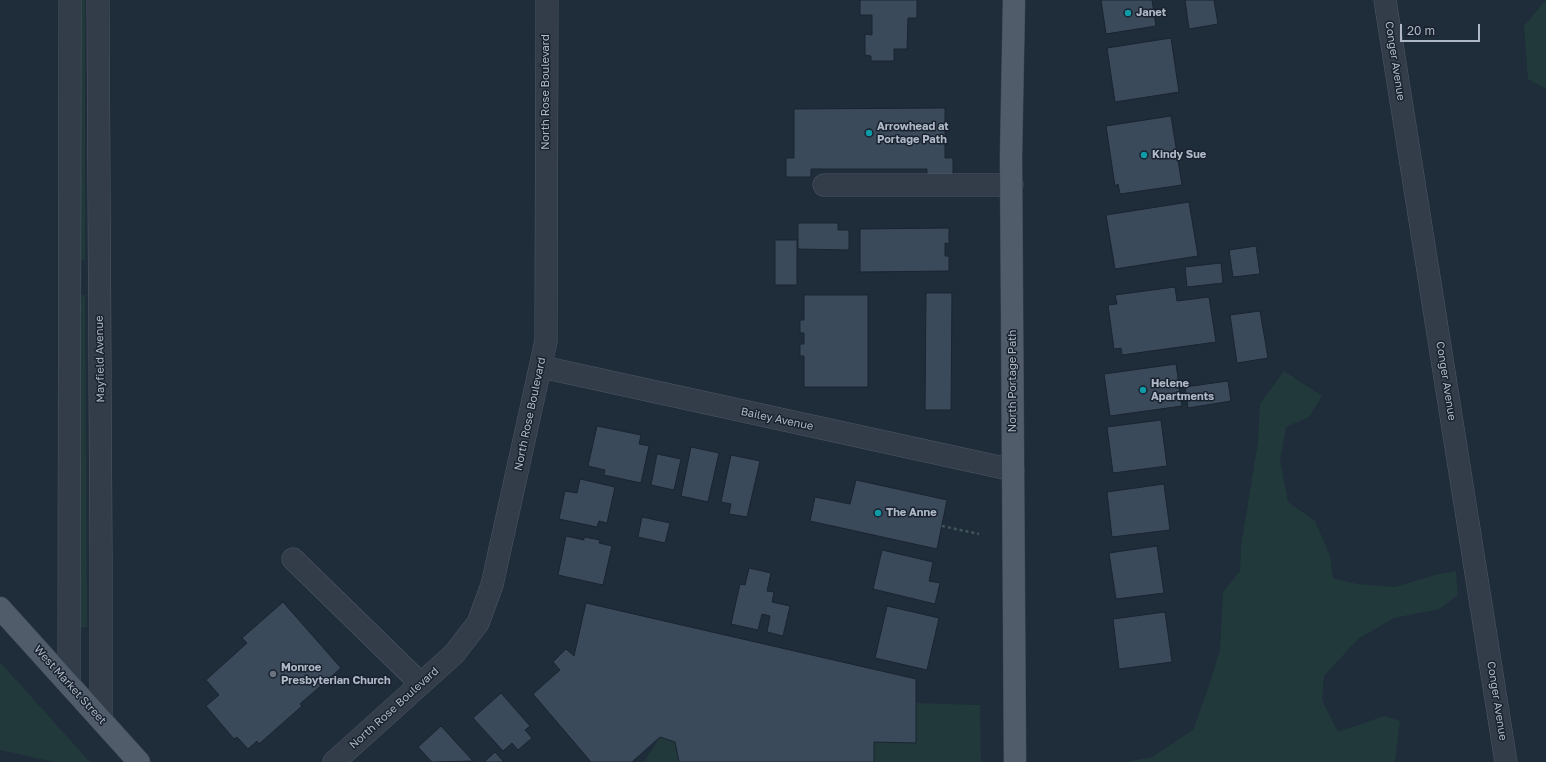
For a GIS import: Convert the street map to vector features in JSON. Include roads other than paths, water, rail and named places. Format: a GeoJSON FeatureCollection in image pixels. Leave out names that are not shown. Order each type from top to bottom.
{"type":"FeatureCollection","features":[{"type":"Feature","properties":{"kind":"main road","name":"North Portage Path"},"geometry":{"type":"LineString","coordinates":[[1014,0],[1012,185],[1014,307],[1013,470],[1015,762]]}},
{"type":"Feature","properties":{"kind":"main road","name":"West Market Street"},"geometry":{"type":"LineString","coordinates":[[0,608],[139,762]]}},
{"type":"Feature","properties":{"kind":"street"},"geometry":{"type":"LineString","coordinates":[[69,684],[70,0]]}},
{"type":"Feature","properties":{"kind":"street","name":"Mayfield Avenue"},"geometry":{"type":"LineString","coordinates":[[98,0],[101,554],[100,718]]}},
{"type":"Feature","properties":{"kind":"street","name":"North Rose Boulevard"},"geometry":{"type":"LineString","coordinates":[[334,762],[454,654],[471,634],[485,609],[494,577],[542,367],[546,341],[546,0]]}},
{"type":"Feature","properties":{"kind":"street","name":"Conger Avenue"},"geometry":{"type":"LineString","coordinates":[[1385,0],[1506,762]]}},
{"type":"Feature","properties":{"kind":"street"},"geometry":{"type":"LineString","coordinates":[[824,185],[1012,185]]}},
{"type":"Feature","properties":{"kind":"street"},"geometry":{"type":"LineString","coordinates":[[70,277],[99,277]]}},
{"type":"Feature","properties":{"kind":"street","name":"Bailey Avenue"},"geometry":{"type":"LineString","coordinates":[[542,367],[1013,470]]}},
{"type":"Feature","properties":{"kind":"street"},"geometry":{"type":"LineString","coordinates":[[293,558],[421,684]]}},
{"type":"Feature","properties":{"kind":"place","name":"Janet"},"geometry":{"type":"Point","coordinates":[1128,13]}},
{"type":"Feature","properties":{"kind":"place","name":"Arrowhead at Portage Path"},"geometry":{"type":"Point","coordinates":[869,133]}},
{"type":"Feature","properties":{"kind":"place","name":"Kindy Sue"},"geometry":{"type":"Point","coordinates":[1144,155]}},
{"type":"Feature","properties":{"kind":"place","name":"Helene Apartments"},"geometry":{"type":"Point","coordinates":[1143,390]}},
{"type":"Feature","properties":{"kind":"place","name":"The Anne"},"geometry":{"type":"Point","coordinates":[878,513]}},
{"type":"Feature","properties":{"kind":"place","name":"Monroe Presbyterian Church"},"geometry":{"type":"Point","coordinates":[273,674]}}]}
